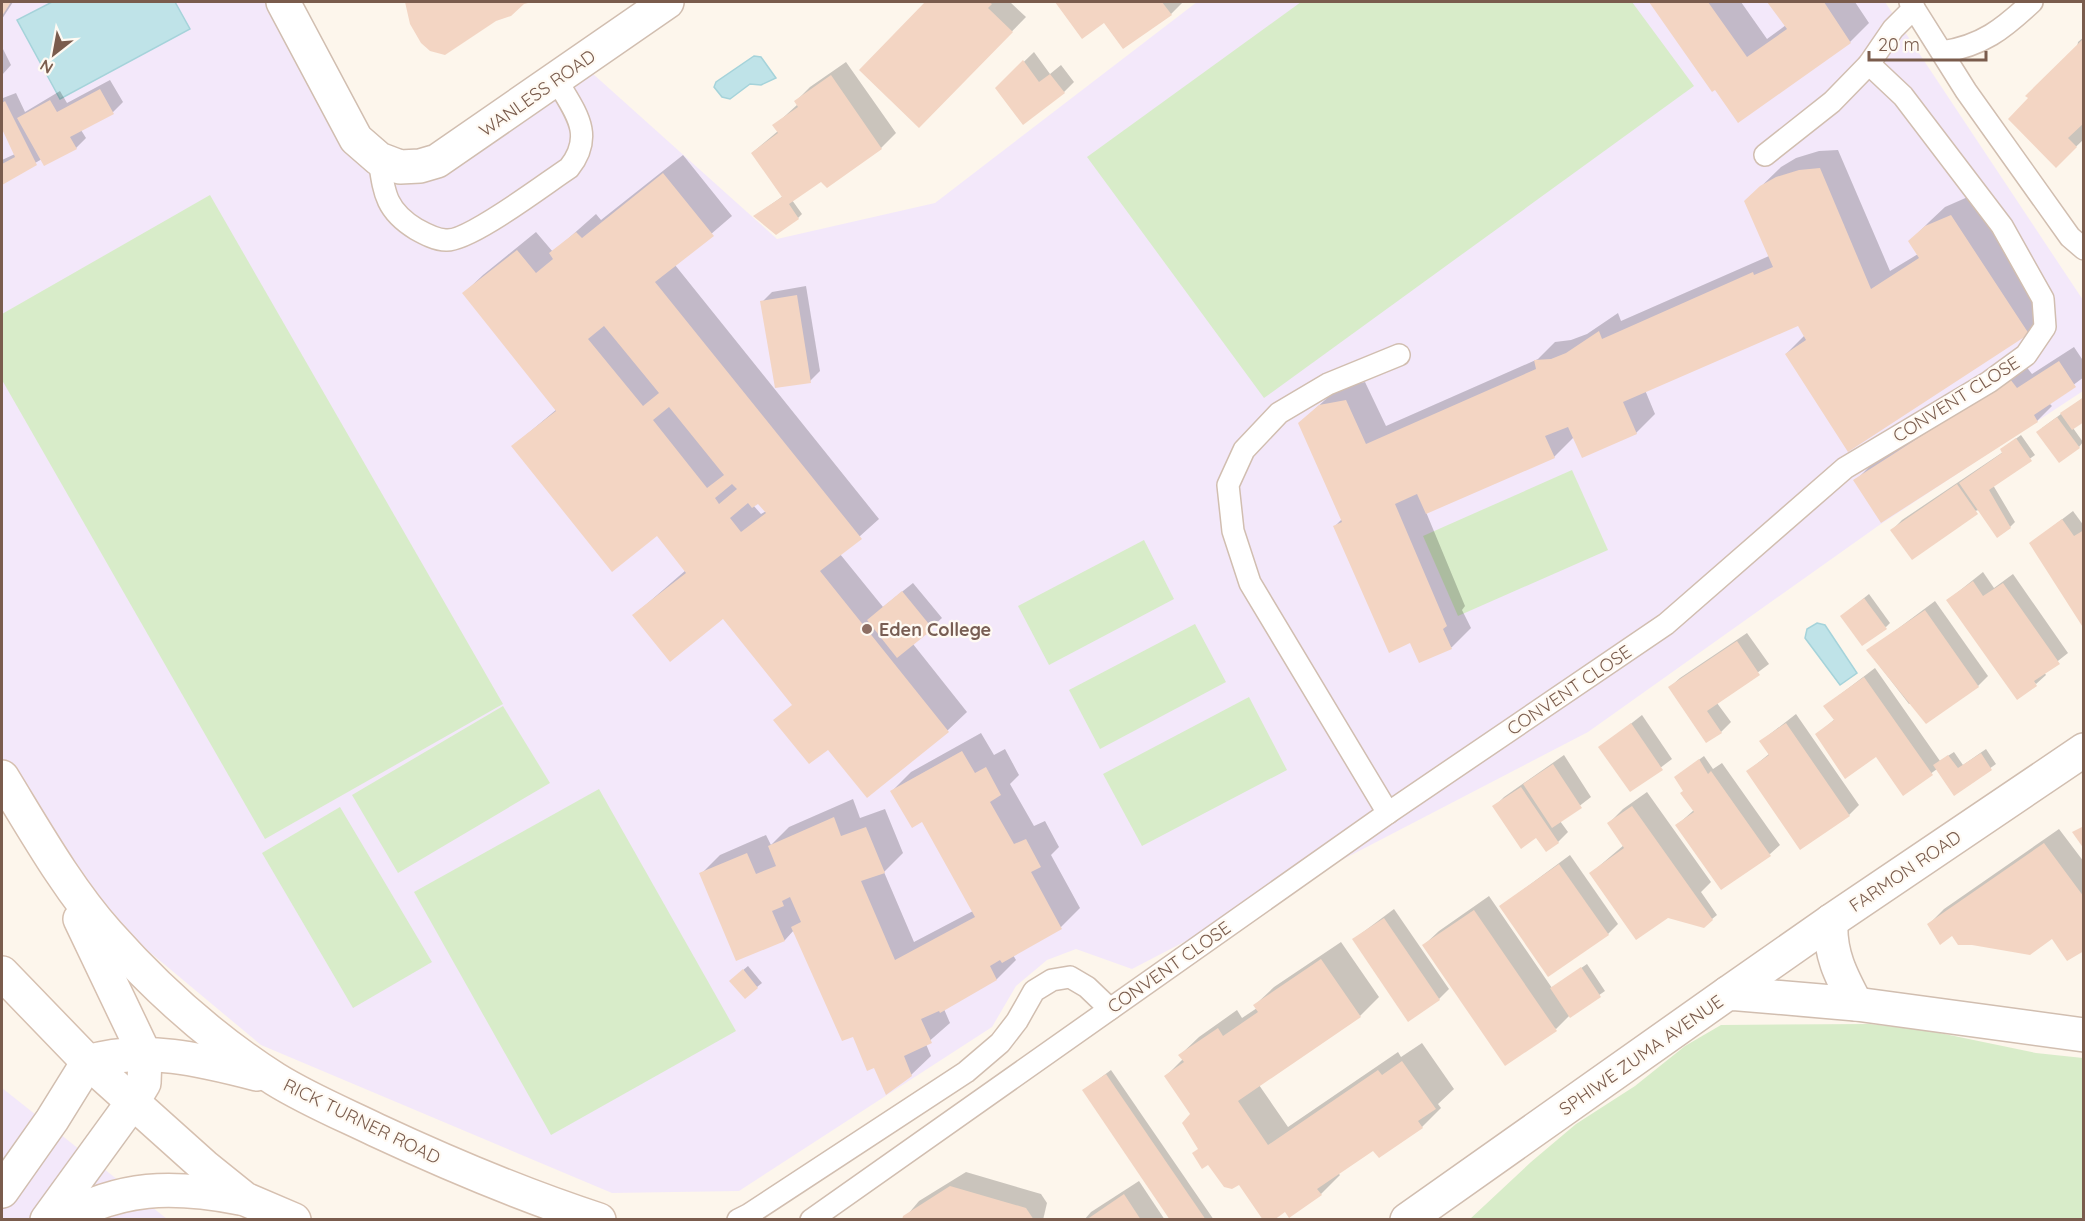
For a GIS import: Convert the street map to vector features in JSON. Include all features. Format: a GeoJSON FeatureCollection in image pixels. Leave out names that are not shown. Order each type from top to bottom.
{"type":"FeatureCollection","features":[{"type":"Feature","properties":{"kind":"street"},"geometry":{"type":"LineString","coordinates":[[283,2],[356,139],[389,163]]}},
{"type":"Feature","properties":{"kind":"street","name":"WANLESS ROAD"},"geometry":{"type":"LineString","coordinates":[[389,163],[420,166],[437,161],[667,2]]}},
{"type":"Feature","properties":{"kind":"street","name":"FARMON ROAD"},"geometry":{"type":"LineString","coordinates":[[1728,993],[2084,750]]}},
{"type":"Feature","properties":{"kind":"street","name":"RICK TURNER ROAD"},"geometry":{"type":"LineString","coordinates":[[2,777],[47,850],[107,933],[214,1035],[276,1079],[320,1103],[449,1164],[537,1200],[599,1220]]}},
{"type":"Feature","properties":{"kind":"street"},"geometry":{"type":"LineString","coordinates":[[47,850],[145,1055],[144,1083],[48,1220]]}},
{"type":"Feature","properties":{"kind":"street"},"geometry":{"type":"LineString","coordinates":[[1831,921],[1830,939],[1833,956],[1856,1004]]}},
{"type":"Feature","properties":{"kind":"street"},"geometry":{"type":"LineString","coordinates":[[2,973],[88,1062],[244,1199]]}},
{"type":"Feature","properties":{"kind":"street","name":"SPHIWE ZUMA AVENUE"},"geometry":{"type":"LineString","coordinates":[[1407,1220],[1728,993],[1856,1004],[2084,1035]]}},
{"type":"Feature","properties":{"kind":"street"},"geometry":{"type":"LineString","coordinates":[[2,1191],[52,1120],[88,1062],[110,1055],[145,1055],[214,1063],[276,1079]]}},
{"type":"Feature","properties":{"kind":"street"},"geometry":{"type":"LineString","coordinates":[[60,1220],[117,1194],[152,1189],[198,1190],[244,1199],[294,1220]]}},
{"type":"Feature","properties":{"kind":"lane"},"geometry":{"type":"LineString","coordinates":[[1942,52],[1962,49],[1992,36],[2032,2]]}},
{"type":"Feature","properties":{"kind":"lane"},"geometry":{"type":"LineString","coordinates":[[1765,155],[1832,102],[1869,64],[1912,5],[2070,237],[2084,249]]}},
{"type":"Feature","properties":{"kind":"lane","name":"CONVENT CLOSE"},"geometry":{"type":"LineString","coordinates":[[811,1220],[1388,813],[1666,624],[1845,468],[1989,382],[2026,355],[2045,327],[2043,298],[2002,226],[1903,96],[1869,64]]}},
{"type":"Feature","properties":{"kind":"lane"},"geometry":{"type":"LineString","coordinates":[[389,163],[389,206],[402,220],[427,235],[448,241],[474,231],[569,168],[579,155],[583,140],[580,123],[556,79]]}},
{"type":"Feature","properties":{"kind":"lane"},"geometry":{"type":"LineString","coordinates":[[1388,813],[1250,583],[1233,531],[1228,485],[1244,450],[1280,413],[1328,384],[1399,355]]}},
{"type":"Feature","properties":{"kind":"lane"},"geometry":{"type":"LineString","coordinates":[[738,1220],[966,1071],[1000,1043],[1017,1021],[1034,991],[1052,980],[1070,977],[1087,987],[1110,1009]]}},
{"type":"Feature","properties":{"kind":"shaded area","name":"Eden College"},"geometry":{"type":"Polygon","coordinates":[[[2,2],[273,2],[375,173],[592,73],[777,239],[935,203],[1197,2],[1885,2],[2083,300],[2083,391],[1878,526],[1588,732],[1132,969],[1076,949],[1047,960],[1016,986],[992,1027],[739,1191],[612,1193],[261,1045],[92,904],[2,768],[2,2]]]}},
{"type":"Feature","properties":{"kind":"shaded area"},"geometry":{"type":"Polygon","coordinates":[[[2,1088],[167,1219],[2,1219],[2,1088]]]}},
{"type":"Feature","properties":{"kind":"green space"},"geometry":{"type":"Polygon","coordinates":[[[1301,2],[1632,2],[1694,86],[1264,398],[1087,157],[1301,2]]]}},
{"type":"Feature","properties":{"kind":"green space"},"geometry":{"type":"Polygon","coordinates":[[[210,195],[503,704],[265,839],[2,380],[2,314],[210,195]]]}},
{"type":"Feature","properties":{"kind":"green space"},"geometry":{"type":"Polygon","coordinates":[[[1572,470],[1608,550],[1458,616],[1423,536],[1572,470]]]}},
{"type":"Feature","properties":{"kind":"green space"},"geometry":{"type":"Polygon","coordinates":[[[1144,540],[1174,599],[1049,665],[1018,606],[1144,540]]]}},
{"type":"Feature","properties":{"kind":"green space"},"geometry":{"type":"Polygon","coordinates":[[[1195,624],[1226,682],[1100,749],[1069,690],[1195,624]]]}},
{"type":"Feature","properties":{"kind":"green space"},"geometry":{"type":"Polygon","coordinates":[[[1249,697],[1287,770],[1142,846],[1103,774],[1249,697]]]}},
{"type":"Feature","properties":{"kind":"green space"},"geometry":{"type":"Polygon","coordinates":[[[503,706],[550,783],[398,873],[352,795],[503,706]]]}},
{"type":"Feature","properties":{"kind":"green space"},"geometry":{"type":"Polygon","coordinates":[[[599,789],[736,1031],[551,1135],[414,892],[599,789]]]}},
{"type":"Feature","properties":{"kind":"green space"},"geometry":{"type":"Polygon","coordinates":[[[340,807],[432,962],[353,1008],[262,853],[340,807]]]}},
{"type":"Feature","properties":{"kind":"green space"},"geometry":{"type":"Polygon","coordinates":[[[1870,1024],[1930,1031],[2036,1053],[2083,1058],[2083,1219],[1470,1219],[1576,1124],[1635,1086],[1685,1046],[1721,1025],[1870,1024]]]}},
{"type":"Feature","properties":{"kind":"water"},"geometry":{"type":"Polygon","coordinates":[[[52,2],[175,2],[190,29],[60,99],[17,20],[52,2]]]}},
{"type":"Feature","properties":{"kind":"water"},"geometry":{"type":"Polygon","coordinates":[[[754,56],[761,57],[776,78],[761,85],[750,84],[730,99],[722,97],[714,87],[716,82],[754,56]]]}},
{"type":"Feature","properties":{"kind":"water"},"geometry":{"type":"Polygon","coordinates":[[[1817,623],[1825,625],[1857,673],[1840,685],[1805,638],[1807,629],[1817,623]]]}},
{"type":"Feature","properties":{"kind":"building"},"geometry":{"type":"Polygon","coordinates":[[[2,2],[11,2],[2,16],[2,2]]]}},
{"type":"Feature","properties":{"kind":"building"},"geometry":{"type":"Polygon","coordinates":[[[405,2],[532,2],[524,4],[511,16],[496,21],[445,55],[430,51],[421,43],[410,24],[405,2]]]}},
{"type":"Feature","properties":{"kind":"building"},"geometry":{"type":"Polygon","coordinates":[[[925,2],[989,2],[992,4],[988,8],[1013,32],[919,128],[859,70],[925,2]]]}},
{"type":"Feature","properties":{"kind":"building"},"geometry":{"type":"Polygon","coordinates":[[[1055,2],[1162,2],[1172,15],[1123,49],[1104,23],[1082,39],[1055,2]]]}},
{"type":"Feature","properties":{"kind":"building"},"geometry":{"type":"Polygon","coordinates":[[[1649,2],[1708,2],[1747,57],[1787,29],[1767,2],[1824,2],[1851,43],[1738,123],[1715,90],[1712,92],[1649,2]]]}},
{"type":"Feature","properties":{"kind":"building"},"geometry":{"type":"Polygon","coordinates":[[[2084,38],[2084,123],[2068,138],[2077,147],[2056,168],[2008,119],[2028,98],[2025,96],[2084,38]]]}},
{"type":"Feature","properties":{"kind":"building"},"geometry":{"type":"Polygon","coordinates":[[[1023,60],[1039,82],[1050,74],[1065,93],[1023,125],[995,88],[1023,60]]]}},
{"type":"Feature","properties":{"kind":"building"},"geometry":{"type":"Polygon","coordinates":[[[831,75],[882,149],[827,188],[821,182],[789,204],[799,219],[776,235],[753,216],[782,197],[751,153],[778,133],[772,125],[798,107],[794,101],[831,75]]]}},
{"type":"Feature","properties":{"kind":"building"},"geometry":{"type":"Polygon","coordinates":[[[100,89],[114,114],[70,137],[77,149],[44,166],[17,118],[50,100],[57,112],[100,89]]]}},
{"type":"Feature","properties":{"kind":"building"},"geometry":{"type":"Polygon","coordinates":[[[5,101],[37,165],[2,185],[2,164],[15,157],[2,129],[2,103],[5,101]]]}},
{"type":"Feature","properties":{"kind":"building"},"geometry":{"type":"Polygon","coordinates":[[[1820,168],[1871,289],[1919,258],[1908,241],[1925,226],[1951,215],[2029,334],[1848,452],[1785,354],[1806,340],[1798,326],[1623,402],[1637,434],[1582,458],[1568,427],[1545,436],[1555,458],[1426,514],[1417,494],[1395,504],[1447,626],[1443,629],[1452,649],[1419,663],[1410,643],[1389,653],[1333,526],[1342,522],[1298,423],[1319,405],[1346,400],[1366,444],[1536,369],[1534,360],[1551,359],[1566,353],[1599,331],[1602,339],[1753,272],[1754,275],[1773,267],[1744,201],[1760,186],[1776,177],[1799,170],[1820,168]]]}},
{"type":"Feature","properties":{"kind":"building"},"geometry":{"type":"Polygon","coordinates":[[[663,173],[714,236],[655,282],[862,539],[820,571],[949,732],[867,798],[828,750],[809,764],[773,720],[792,705],[723,619],[670,662],[632,615],[686,573],[657,536],[612,572],[511,446],[556,411],[462,293],[517,250],[536,273],[553,259],[549,253],[576,232],[582,238],[663,173]],[[604,326],[588,339],[643,406],[659,393],[604,326]],[[669,407],[653,420],[707,488],[724,475],[669,407]],[[732,484],[715,498],[719,504],[737,489],[732,484]],[[748,503],[730,518],[741,532],[766,513],[758,504],[752,508],[748,503]]]}},
{"type":"Feature","properties":{"kind":"building"},"geometry":{"type":"Polygon","coordinates":[[[797,295],[811,383],[775,388],[760,301],[797,295]]]}},
{"type":"Feature","properties":{"kind":"building"},"geometry":{"type":"Polygon","coordinates":[[[2059,361],[2076,387],[2034,415],[2038,422],[1881,523],[1853,480],[2010,379],[2017,388],[2059,361]]]}},
{"type":"Feature","properties":{"kind":"building"},"geometry":{"type":"Polygon","coordinates":[[[2084,397],[2084,422],[2072,430],[2060,413],[2084,397]]]}},
{"type":"Feature","properties":{"kind":"building"},"geometry":{"type":"Polygon","coordinates":[[[2057,417],[2080,448],[2059,463],[2036,432],[2057,417]]]}},
{"type":"Feature","properties":{"kind":"building"},"geometry":{"type":"Polygon","coordinates":[[[2016,438],[2032,461],[1989,490],[2011,528],[1997,538],[1959,483],[2002,453],[2000,449],[2016,438]]]}},
{"type":"Feature","properties":{"kind":"building"},"geometry":{"type":"Polygon","coordinates":[[[1957,484],[1978,514],[1912,560],[1890,530],[1957,484]]]}},
{"type":"Feature","properties":{"kind":"building"},"geometry":{"type":"Polygon","coordinates":[[[2062,519],[2074,536],[2084,530],[2084,629],[2029,543],[2062,519]]]}},
{"type":"Feature","properties":{"kind":"building"},"geometry":{"type":"Polygon","coordinates":[[[1973,581],[1983,596],[2003,583],[2060,664],[2034,681],[2037,686],[2017,700],[1946,600],[1973,581]]]}},
{"type":"Feature","properties":{"kind":"building"},"geometry":{"type":"Polygon","coordinates":[[[902,591],[933,629],[897,658],[867,620],[902,591]]]}},
{"type":"Feature","properties":{"kind":"building"},"geometry":{"type":"Polygon","coordinates":[[[1864,598],[1887,629],[1862,646],[1840,616],[1864,598]]]}},
{"type":"Feature","properties":{"kind":"building"},"geometry":{"type":"Polygon","coordinates":[[[1925,610],[1979,687],[1926,724],[1866,650],[1925,610]]]}},
{"type":"Feature","properties":{"kind":"building"},"geometry":{"type":"Polygon","coordinates":[[[1737,641],[1760,675],[1707,711],[1722,733],[1706,743],[1668,687],[1737,641]]]}},
{"type":"Feature","properties":{"kind":"building"},"geometry":{"type":"Polygon","coordinates":[[[1864,677],[1933,775],[1903,796],[1876,757],[1845,779],[1815,734],[1834,720],[1823,706],[1864,677]]]}},
{"type":"Feature","properties":{"kind":"building"},"geometry":{"type":"Polygon","coordinates":[[[1631,723],[1663,770],[1630,792],[1598,747],[1631,723]]]}},
{"type":"Feature","properties":{"kind":"building"},"geometry":{"type":"Polygon","coordinates":[[[1786,723],[1850,816],[1800,850],[1746,771],[1769,755],[1759,741],[1786,723]]]}},
{"type":"Feature","properties":{"kind":"building"},"geometry":{"type":"Polygon","coordinates":[[[962,751],[975,773],[986,767],[1001,795],[990,802],[1014,844],[1026,839],[1041,867],[1031,872],[1062,929],[1002,963],[1000,960],[990,966],[997,980],[940,1013],[939,1011],[921,1019],[932,1043],[904,1056],[912,1076],[886,1095],[874,1068],[867,1071],[853,1037],[842,1041],[791,927],[801,922],[790,897],[782,901],[784,906],[772,911],[785,941],[736,961],[699,873],[747,853],[756,874],[776,866],[768,846],[834,817],[841,836],[866,827],[885,873],[861,881],[895,960],[975,917],[922,822],[912,828],[890,791],[962,751]]]}},
{"type":"Feature","properties":{"kind":"building"},"geometry":{"type":"Polygon","coordinates":[[[1981,753],[1992,770],[1954,796],[1933,765],[1948,755],[1958,768],[1981,753]]]}},
{"type":"Feature","properties":{"kind":"building"},"geometry":{"type":"Polygon","coordinates":[[[1699,759],[1708,774],[1711,771],[1771,856],[1721,890],[1675,825],[1694,812],[1680,793],[1683,791],[1674,777],[1699,759]]]}},
{"type":"Feature","properties":{"kind":"building"},"geometry":{"type":"Polygon","coordinates":[[[1553,764],[1582,808],[1552,828],[1523,784],[1553,764]]]}},
{"type":"Feature","properties":{"kind":"building"},"geometry":{"type":"Polygon","coordinates":[[[1521,787],[1559,843],[1546,852],[1536,838],[1521,849],[1492,806],[1521,787]]]}},
{"type":"Feature","properties":{"kind":"building"},"geometry":{"type":"Polygon","coordinates":[[[1632,806],[1713,920],[1704,928],[1668,918],[1636,940],[1589,873],[1624,848],[1607,823],[1632,806]]]}},
{"type":"Feature","properties":{"kind":"building"},"geometry":{"type":"Polygon","coordinates":[[[2084,826],[2084,849],[2072,832],[2084,826]]]}},
{"type":"Feature","properties":{"kind":"building"},"geometry":{"type":"Polygon","coordinates":[[[2044,843],[2084,897],[2084,951],[2067,961],[2052,939],[2030,955],[1972,945],[1958,945],[1952,936],[1940,945],[1927,924],[2044,843]]]}},
{"type":"Feature","properties":{"kind":"building"},"geometry":{"type":"Polygon","coordinates":[[[1559,864],[1609,935],[1548,977],[1499,906],[1559,864]]]}},
{"type":"Feature","properties":{"kind":"building"},"geometry":{"type":"Polygon","coordinates":[[[1474,910],[1557,1031],[1505,1066],[1422,945],[1474,910]]]}},
{"type":"Feature","properties":{"kind":"building"},"geometry":{"type":"Polygon","coordinates":[[[1384,918],[1440,1000],[1408,1022],[1352,939],[1384,918]]]}},
{"type":"Feature","properties":{"kind":"building"},"geometry":{"type":"Polygon","coordinates":[[[1321,959],[1361,1017],[1238,1101],[1268,1145],[1378,1070],[1382,1075],[1402,1061],[1436,1109],[1418,1121],[1423,1128],[1379,1158],[1373,1151],[1317,1189],[1322,1195],[1289,1218],[1285,1212],[1274,1220],[1263,1220],[1239,1185],[1232,1189],[1224,1187],[1208,1165],[1202,1169],[1192,1153],[1198,1149],[1182,1123],[1190,1114],[1164,1076],[1184,1062],[1178,1055],[1218,1028],[1223,1036],[1258,1012],[1253,1005],[1321,959]]]}},
{"type":"Feature","properties":{"kind":"building"},"geometry":{"type":"Polygon","coordinates":[[[1581,967],[1601,997],[1570,1018],[1550,988],[1581,967]]]}},
{"type":"Feature","properties":{"kind":"building"},"geometry":{"type":"Polygon","coordinates":[[[743,969],[758,988],[745,999],[729,981],[743,969]]]}},
{"type":"Feature","properties":{"kind":"building"},"geometry":{"type":"Polygon","coordinates":[[[1106,1074],[1206,1220],[1170,1220],[1082,1090],[1106,1074]]]}},
{"type":"Feature","properties":{"kind":"building"},"geometry":{"type":"Polygon","coordinates":[[[950,1186],[1026,1208],[1034,1220],[902,1220],[903,1216],[950,1186]]]}},
{"type":"Feature","properties":{"kind":"building"},"geometry":{"type":"Polygon","coordinates":[[[1124,1194],[1141,1220],[1086,1220],[1124,1194]]]}},
{"type":"Feature","properties":{"kind":"place","name":"Eden College"},"geometry":{"type":"Point","coordinates":[867,629]}}]}
